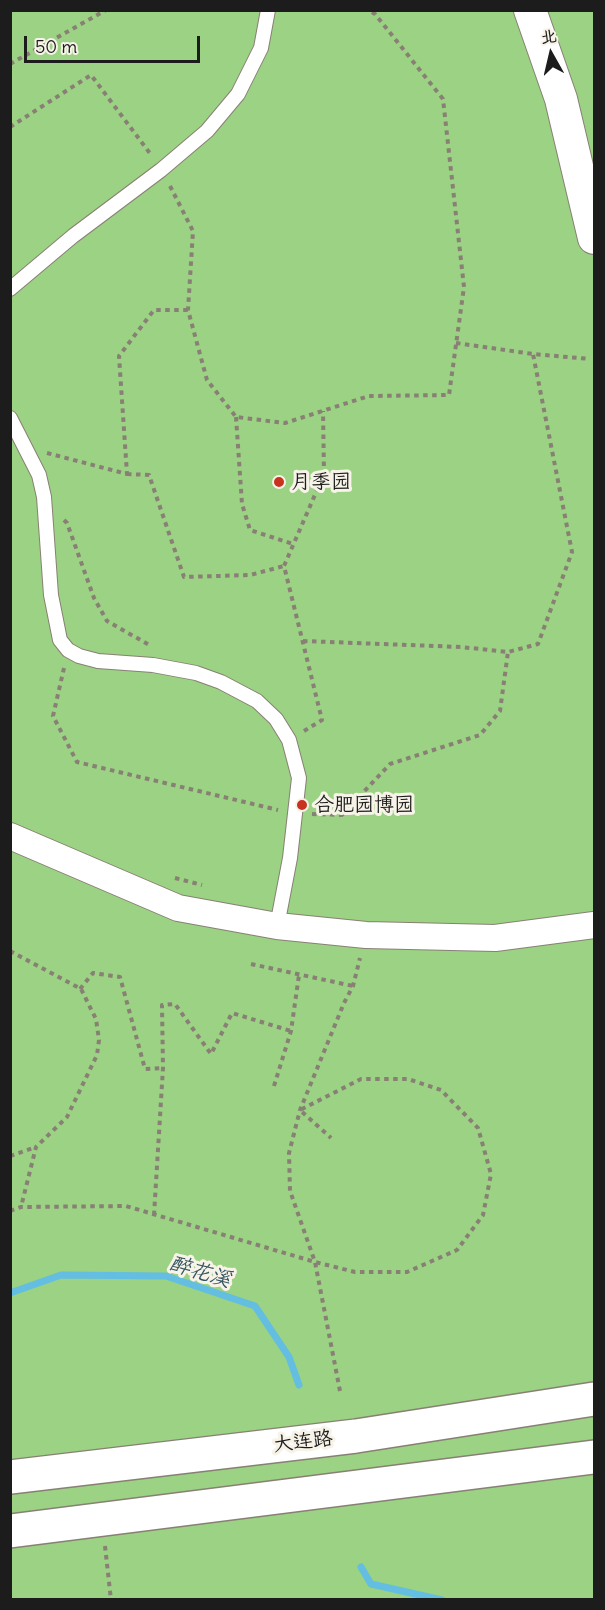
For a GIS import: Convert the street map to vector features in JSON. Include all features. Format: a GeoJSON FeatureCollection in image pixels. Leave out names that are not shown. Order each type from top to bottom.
{"type":"FeatureCollection","features":[{"type":"Feature","properties":{"kind":"main road","name":"大连路"},"geometry":{"type":"LineString","coordinates":[[10,1478],[356,1436],[594,1399]]}},
{"type":"Feature","properties":{"kind":"main road"},"geometry":{"type":"LineString","coordinates":[[10,1531],[594,1457]]}},
{"type":"Feature","properties":{"kind":"street"},"geometry":{"type":"LineString","coordinates":[[530,10],[561,99],[594,238]]}},
{"type":"Feature","properties":{"kind":"street"},"geometry":{"type":"LineString","coordinates":[[10,836],[178,908],[278,926],[366,935],[495,938],[594,925]]}},
{"type":"Feature","properties":{"kind":"lane"},"geometry":{"type":"LineString","coordinates":[[10,289],[73,236],[161,170],[207,130],[238,94],[261,48],[268,10]]}},
{"type":"Feature","properties":{"kind":"lane"},"geometry":{"type":"LineString","coordinates":[[10,418],[39,475],[44,497],[51,595],[60,640],[68,650],[98,662],[153,665],[196,673],[221,682],[257,701],[276,719],[289,740],[299,778],[290,858],[278,926]]}},
{"type":"Feature","properties":{"kind":"path"},"geometry":{"type":"LineString","coordinates":[[10,64],[106,10]]}},
{"type":"Feature","properties":{"kind":"path"},"geometry":{"type":"LineString","coordinates":[[237,417],[285,423],[369,396],[448,395],[464,287],[443,99],[375,14],[369,10]]}},
{"type":"Feature","properties":{"kind":"path"},"geometry":{"type":"LineString","coordinates":[[10,127],[91,75],[161,170],[193,231],[188,310],[207,380],[237,417],[242,504],[250,530],[293,544]]}},
{"type":"Feature","properties":{"kind":"path"},"geometry":{"type":"LineString","coordinates":[[127,474],[119,356],[154,310],[188,310]]}},
{"type":"Feature","properties":{"kind":"path"},"geometry":{"type":"LineString","coordinates":[[456,343],[590,359]]}},
{"type":"Feature","properties":{"kind":"path"},"geometry":{"type":"LineString","coordinates":[[303,640],[461,647],[508,652],[538,644],[572,552],[533,354]]}},
{"type":"Feature","properties":{"kind":"path"},"geometry":{"type":"LineString","coordinates":[[289,740],[322,720],[284,566],[324,474],[323,411]]}},
{"type":"Feature","properties":{"kind":"path"},"geometry":{"type":"LineString","coordinates":[[26,448],[127,474],[149,476],[184,577],[250,575],[284,566]]}},
{"type":"Feature","properties":{"kind":"path"},"geometry":{"type":"LineString","coordinates":[[44,497],[68,524],[94,598],[107,621],[159,651],[174,669]]}},
{"type":"Feature","properties":{"kind":"path"},"geometry":{"type":"LineString","coordinates":[[173,878],[206,886]]}},
{"type":"Feature","properties":{"kind":"path"},"geometry":{"type":"LineString","coordinates":[[340,1391],[315,1262],[290,1191],[290,1153],[300,1110],[353,986],[366,935]]}},
{"type":"Feature","properties":{"kind":"path"},"geometry":{"type":"LineString","coordinates":[[10,951],[80,989],[96,1019],[99,1040],[97,1055],[67,1117],[36,1146],[10,1156]]}},
{"type":"Feature","properties":{"kind":"path"},"geometry":{"type":"LineString","coordinates":[[251,964],[353,986]]}},
{"type":"Feature","properties":{"kind":"path"},"geometry":{"type":"LineString","coordinates":[[80,989],[93,973],[120,977],[145,1069],[163,1068]]}},
{"type":"Feature","properties":{"kind":"path"},"geometry":{"type":"LineString","coordinates":[[274,1086],[291,1031],[299,975]]}},
{"type":"Feature","properties":{"kind":"path"},"geometry":{"type":"LineString","coordinates":[[154,1215],[163,1068],[162,1005],[175,1004],[211,1054],[232,1013],[291,1031]]}},
{"type":"Feature","properties":{"kind":"path"},"geometry":{"type":"LineString","coordinates":[[10,1211],[21,1207],[126,1206],[355,1272],[407,1272],[457,1250],[483,1215],[491,1174],[478,1128],[441,1090],[408,1079],[361,1079],[300,1110]]}},
{"type":"Feature","properties":{"kind":"path"},"geometry":{"type":"LineString","coordinates":[[300,1110],[331,1138]]}},
{"type":"Feature","properties":{"kind":"path"},"geometry":{"type":"LineString","coordinates":[[21,1207],[36,1146]]}},
{"type":"Feature","properties":{"kind":"path"},"geometry":{"type":"LineString","coordinates":[[101,1519],[111,1599]]}},
{"type":"Feature","properties":{"kind":"green space","name":"合肥园博园"},"geometry":{"type":"Polygon","coordinates":[[[11,11],[594,11],[594,1599],[11,1600],[11,11]]]}},
{"type":"Feature","properties":{"kind":"waterway","name":"醉花溪"},"geometry":{"type":"LineString","coordinates":[[10,1293],[61,1275],[166,1276],[255,1306],[289,1357],[299,1385]]}},
{"type":"Feature","properties":{"kind":"waterway"},"geometry":{"type":"LineString","coordinates":[[361,1567],[371,1584],[442,1600]]}},
{"type":"Feature","properties":{"kind":"place","name":"月季园"},"geometry":{"type":"Point","coordinates":[279,482]}},
{"type":"Feature","properties":{"kind":"place","name":"合肥园博园"},"geometry":{"type":"Point","coordinates":[302,805]}}]}
